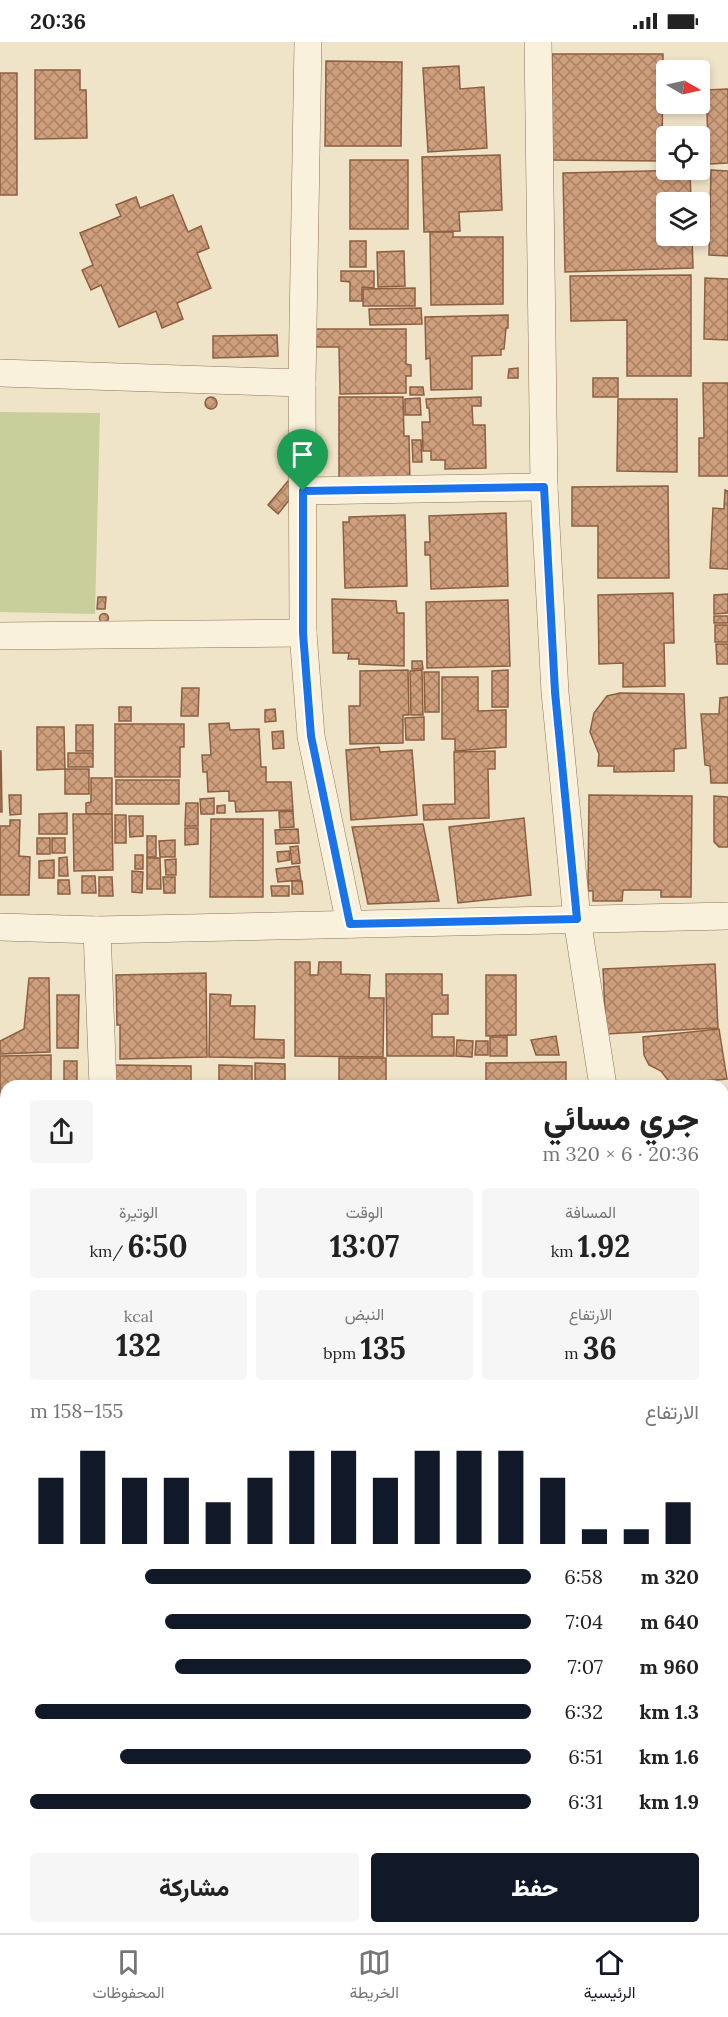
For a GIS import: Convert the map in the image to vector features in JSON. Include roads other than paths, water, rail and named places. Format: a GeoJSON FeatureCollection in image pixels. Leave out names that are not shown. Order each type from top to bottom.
{"type":"FeatureCollection","features":[{"type":"Feature","properties":{"kind":"street"},"geometry":{"type":"LineString","coordinates":[[309,42],[302,383],[303,633],[311,736],[350,924]]}},
{"type":"Feature","properties":{"kind":"street"},"geometry":{"type":"LineString","coordinates":[[538,42],[544,487],[555,692],[577,919],[602,1080]]}},
{"type":"Feature","properties":{"kind":"street"},"geometry":{"type":"LineString","coordinates":[[0,373],[302,383]]}},
{"type":"Feature","properties":{"kind":"street"},"geometry":{"type":"LineString","coordinates":[[303,491],[544,487]]}},
{"type":"Feature","properties":{"kind":"street"},"geometry":{"type":"LineString","coordinates":[[0,636],[303,633]]}},
{"type":"Feature","properties":{"kind":"street"},"geometry":{"type":"LineString","coordinates":[[0,927],[97,930],[728,916]]}},
{"type":"Feature","properties":{"kind":"street"},"geometry":{"type":"LineString","coordinates":[[97,930],[103,1080]]}}]}
